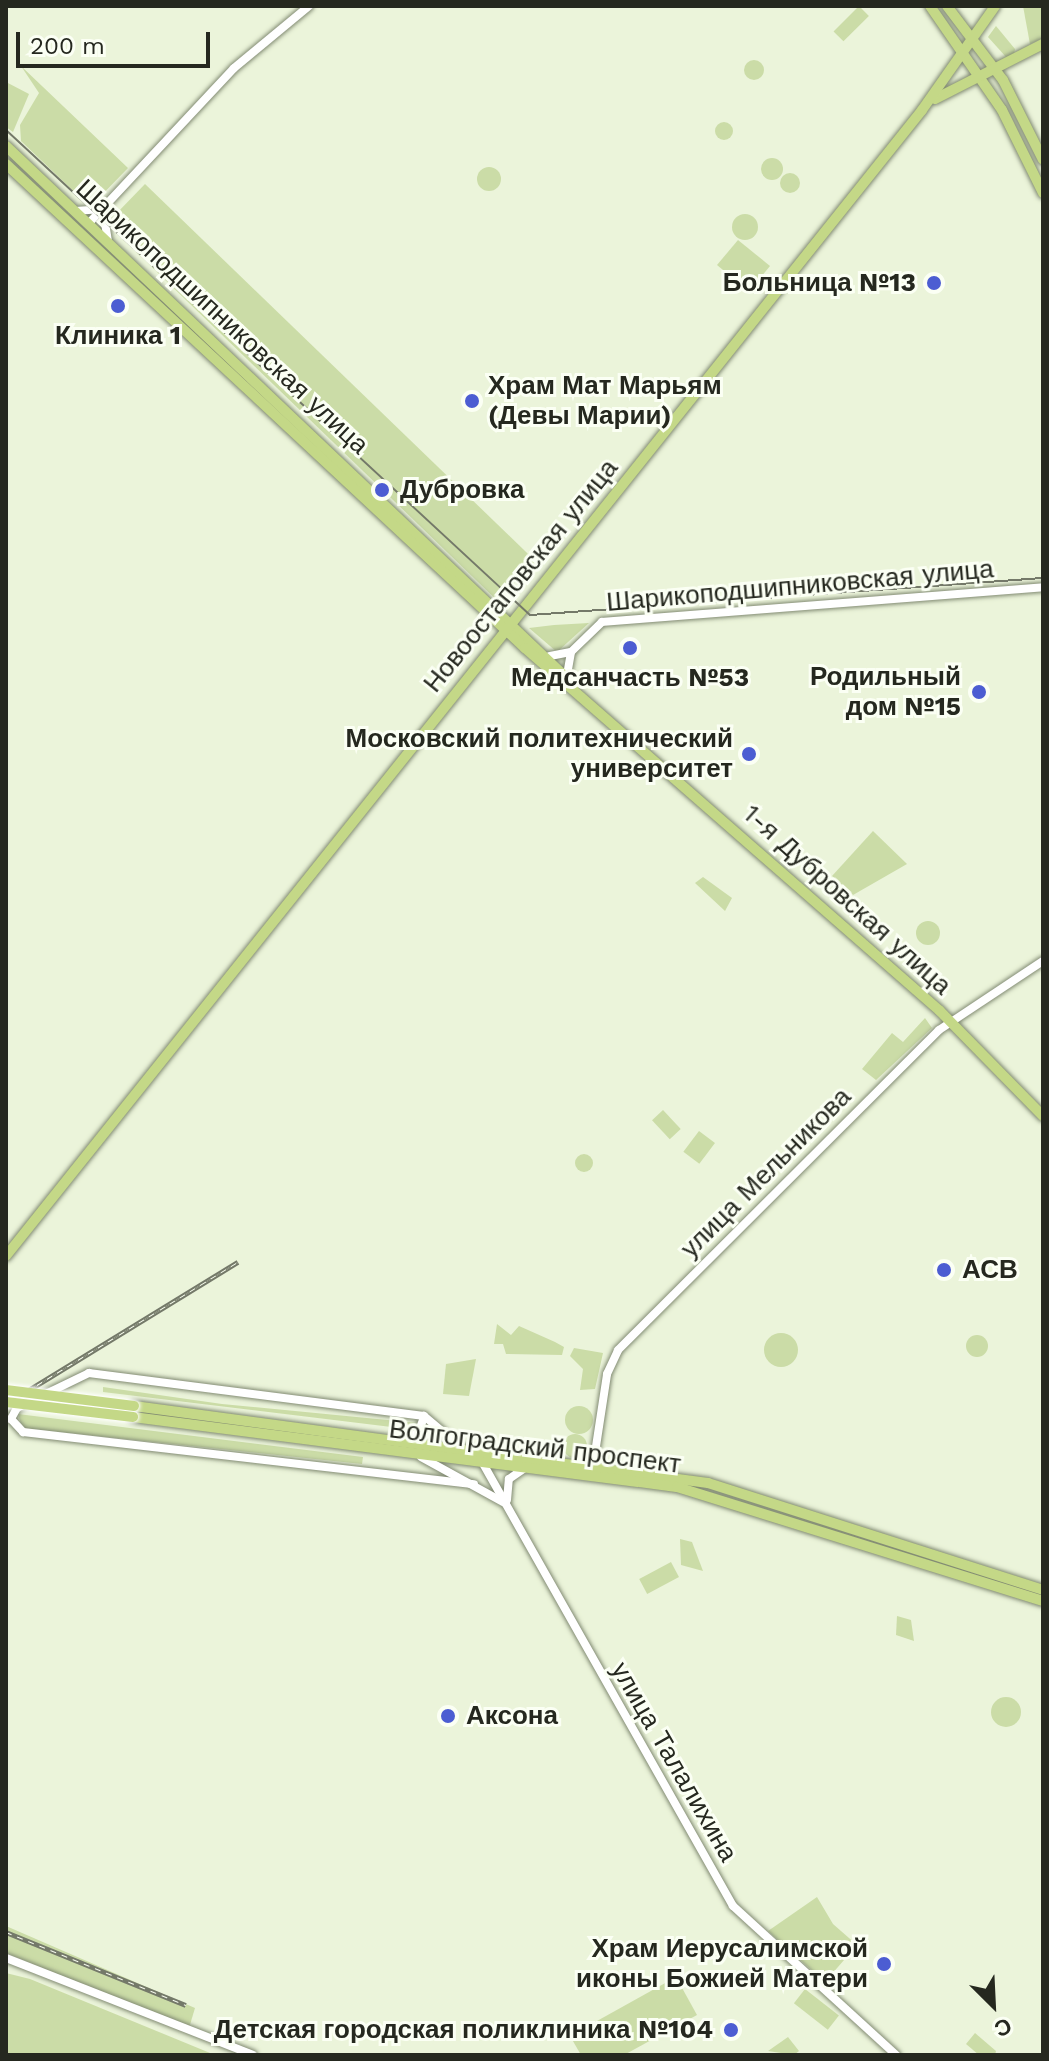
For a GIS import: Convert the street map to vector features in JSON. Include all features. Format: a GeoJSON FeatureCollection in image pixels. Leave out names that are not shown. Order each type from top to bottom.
{"type":"FeatureCollection","features":[{"type":"Feature","properties":{"kind":"main road"},"geometry":{"type":"LineString","coordinates":[[930,6],[977,74],[1043,193]]}},
{"type":"Feature","properties":{"kind":"main road","name":"Новоостаповская улица"},"geometry":{"type":"LineString","coordinates":[[6,1256],[922,110],[995,6]]}},
{"type":"Feature","properties":{"kind":"main road"},"geometry":{"type":"LineString","coordinates":[[949,8],[971,23],[985,21]]}},
{"type":"Feature","properties":{"kind":"main road"},"geometry":{"type":"LineString","coordinates":[[949,8],[994,68],[1043,160]]}},
{"type":"Feature","properties":{"kind":"main road","name":"Новоостаповская улица"},"geometry":{"type":"LineString","coordinates":[[922,110],[977,74],[1043,44]]}},
{"type":"Feature","properties":{"kind":"main road","name":"Шарикоподшипниковская улица"},"geometry":{"type":"LineString","coordinates":[[7,147],[509,624]]}},
{"type":"Feature","properties":{"kind":"main road","name":"Шарикоподшипниковская улица"},"geometry":{"type":"LineString","coordinates":[[6,164],[509,624]]}},
{"type":"Feature","properties":{"kind":"main road","name":"1-я Дубровская улица"},"geometry":{"type":"LineString","coordinates":[[509,624],[550,656],[580,693]]}},
{"type":"Feature","properties":{"kind":"main road","name":"1-я Дубровская улица"},"geometry":{"type":"LineString","coordinates":[[509,624],[580,693],[950,1021],[1043,1116]]}},
{"type":"Feature","properties":{"kind":"main road","name":"Волгоградский проспект"},"geometry":{"type":"LineString","coordinates":[[6,1390],[133,1412],[711,1494],[1043,1601]]}},
{"type":"Feature","properties":{"kind":"main road","name":"Волгоградский проспект"},"geometry":{"type":"LineString","coordinates":[[6,1402],[133,1412],[465,1448],[708,1483],[1043,1590]]}},
{"type":"Feature","properties":{"kind":"street"},"geometry":{"type":"LineString","coordinates":[[89,223],[234,68],[309,6]]}},
{"type":"Feature","properties":{"kind":"street"},"geometry":{"type":"LineString","coordinates":[[75,211],[103,209]]}},
{"type":"Feature","properties":{"kind":"street"},"geometry":{"type":"LineString","coordinates":[[103,209],[108,240]]}},
{"type":"Feature","properties":{"kind":"street"},"geometry":{"type":"LineString","coordinates":[[67,221],[89,223]]}},
{"type":"Feature","properties":{"kind":"street"},"geometry":{"type":"LineString","coordinates":[[89,223],[94,247]]}},
{"type":"Feature","properties":{"kind":"street","name":"Шарикоподшипниковская улица"},"geometry":{"type":"LineString","coordinates":[[571,652],[602,622],[1043,587]]}},
{"type":"Feature","properties":{"kind":"street"},"geometry":{"type":"LineString","coordinates":[[550,656],[571,652],[567,675]]}},
{"type":"Feature","properties":{"kind":"street","name":"улица Мельникова"},"geometry":{"type":"LineString","coordinates":[[593,1466],[607,1374],[618,1350],[950,1021],[1043,961]]}},
{"type":"Feature","properties":{"kind":"street"},"geometry":{"type":"LineString","coordinates":[[401,1441],[418,1433],[424,1416],[89,1373],[11,1415],[23,1432],[416,1474],[474,1484]]}},
{"type":"Feature","properties":{"kind":"street","name":"улица Талалихина"},"geometry":{"type":"LineString","coordinates":[[424,1416],[483,1462],[733,1906],[896,2055]]}},
{"type":"Feature","properties":{"kind":"street","name":"Волгоградский проспект"},"geometry":{"type":"LineString","coordinates":[[412,1453],[474,1484],[508,1507]]}},
{"type":"Feature","properties":{"kind":"street"},"geometry":{"type":"LineString","coordinates":[[416,1474],[429,1467],[423,1457]]}},
{"type":"Feature","properties":{"kind":"street"},"geometry":{"type":"LineString","coordinates":[[508,1507],[509,1479],[528,1468]]}},
{"type":"Feature","properties":{"kind":"street"},"geometry":{"type":"LineString","coordinates":[[6,1958],[253,2055]]}},
{"type":"Feature","properties":{"kind":"green space"},"geometry":{"type":"Polygon","coordinates":[[[859,6],[869,16],[843,41],[834,31],[859,6]]]}},
{"type":"Feature","properties":{"kind":"green space"},"geometry":{"type":"Polygon","coordinates":[[[1023,6],[1043,6],[1043,38],[1030,44],[1023,6]]]}},
{"type":"Feature","properties":{"kind":"green space"},"geometry":{"type":"Polygon","coordinates":[[[996,26],[1015,49],[1014,54],[1006,57],[988,37],[996,26]]]}},
{"type":"Feature","properties":{"kind":"green space"},"geometry":{"type":"Polygon","coordinates":[[[750,60],[758,60],[764,70],[758,80],[750,80],[744,74],[744,66],[750,60]]]}},
{"type":"Feature","properties":{"kind":"green space"},"geometry":{"type":"Polygon","coordinates":[[[21,66],[128,168],[90,207],[21,141],[20,125],[39,93],[21,66]]]}},
{"type":"Feature","properties":{"kind":"green space"},"geometry":{"type":"Polygon","coordinates":[[[6,82],[29,94],[13,132],[6,127],[6,82]]]}},
{"type":"Feature","properties":{"kind":"green space"},"geometry":{"type":"Polygon","coordinates":[[[724,122],[733,131],[724,140],[715,131],[724,122]]]}},
{"type":"Feature","properties":{"kind":"green space"},"geometry":{"type":"Polygon","coordinates":[[[772,158],[780,161],[783,169],[780,177],[772,180],[764,177],[761,169],[764,161],[772,158]]]}},
{"type":"Feature","properties":{"kind":"green space"},"geometry":{"type":"Polygon","coordinates":[[[489,167],[500,174],[501,179],[494,190],[489,191],[478,184],[477,179],[484,168],[489,167]]]}},
{"type":"Feature","properties":{"kind":"green space"},"geometry":{"type":"Polygon","coordinates":[[[790,173],[797,176],[800,183],[797,190],[790,193],[783,190],[780,183],[783,176],[790,173]]]}},
{"type":"Feature","properties":{"kind":"green space"},"geometry":{"type":"Polygon","coordinates":[[[145,184],[536,561],[497,601],[107,224],[145,184]]]}},
{"type":"Feature","properties":{"kind":"green space"},"geometry":{"type":"Polygon","coordinates":[[[745,214],[754,218],[758,227],[754,236],[745,240],[736,236],[732,227],[736,218],[745,214]]]}},
{"type":"Feature","properties":{"kind":"green space"},"geometry":{"type":"Polygon","coordinates":[[[738,240],[770,266],[757,282],[735,280],[717,265],[738,240]]]}},
{"type":"Feature","properties":{"kind":"green space"},"geometry":{"type":"Polygon","coordinates":[[[589,623],[557,652],[529,628],[554,625],[589,623]]]}},
{"type":"Feature","properties":{"kind":"green space"},"geometry":{"type":"Polygon","coordinates":[[[873,831],[907,864],[853,895],[832,876],[873,831]]]}},
{"type":"Feature","properties":{"kind":"green space"},"geometry":{"type":"Polygon","coordinates":[[[703,877],[732,898],[725,911],[695,883],[703,877]]]}},
{"type":"Feature","properties":{"kind":"green space"},"geometry":{"type":"Polygon","coordinates":[[[928,921],[937,924],[940,933],[937,942],[928,945],[919,942],[916,933],[919,924],[928,921]]]}},
{"type":"Feature","properties":{"kind":"green space"},"geometry":{"type":"Polygon","coordinates":[[[925,1018],[932,1028],[876,1080],[862,1069],[892,1033],[903,1042],[925,1018]]]}},
{"type":"Feature","properties":{"kind":"green space"},"geometry":{"type":"Polygon","coordinates":[[[663,1110],[681,1129],[670,1139],[652,1120],[663,1110]]]}},
{"type":"Feature","properties":{"kind":"green space"},"geometry":{"type":"Polygon","coordinates":[[[699,1131],[715,1143],[699,1164],[683,1152],[699,1131]]]}},
{"type":"Feature","properties":{"kind":"green space"},"geometry":{"type":"Polygon","coordinates":[[[580,1154],[588,1154],[593,1163],[591,1170],[580,1172],[575,1167],[575,1159],[580,1154]]]}},
{"type":"Feature","properties":{"kind":"green space"},"geometry":{"type":"Polygon","coordinates":[[[497,1324],[511,1335],[519,1326],[555,1342],[564,1347],[562,1355],[506,1354],[503,1344],[494,1344],[497,1324]]]}},
{"type":"Feature","properties":{"kind":"green space"},"geometry":{"type":"Polygon","coordinates":[[[781,1333],[793,1338],[798,1350],[793,1362],[781,1367],[769,1362],[764,1350],[769,1338],[781,1333]]]}},
{"type":"Feature","properties":{"kind":"green space"},"geometry":{"type":"Polygon","coordinates":[[[977,1335],[985,1338],[988,1346],[985,1354],[977,1357],[969,1354],[966,1346],[969,1338],[977,1335]]]}},
{"type":"Feature","properties":{"kind":"green space"},"geometry":{"type":"Polygon","coordinates":[[[574,1348],[603,1353],[595,1389],[580,1390],[583,1369],[570,1356],[574,1348]]]}},
{"type":"Feature","properties":{"kind":"green space"},"geometry":{"type":"Polygon","coordinates":[[[476,1359],[469,1396],[443,1394],[446,1364],[476,1359]]]}},
{"type":"Feature","properties":{"kind":"green space"},"geometry":{"type":"Polygon","coordinates":[[[103,1387],[222,1404],[418,1423],[416,1430],[103,1392],[103,1387]]]}},
{"type":"Feature","properties":{"kind":"green space"},"geometry":{"type":"Polygon","coordinates":[[[579,1406],[589,1410],[593,1420],[589,1430],[579,1434],[569,1430],[565,1420],[569,1410],[579,1406]]]}},
{"type":"Feature","properties":{"kind":"green space"},"geometry":{"type":"Polygon","coordinates":[[[18,1414],[363,1457],[362,1464],[22,1428],[18,1414]]]}},
{"type":"Feature","properties":{"kind":"green space"},"geometry":{"type":"Polygon","coordinates":[[[570,1434],[580,1434],[587,1441],[587,1451],[580,1458],[570,1458],[563,1451],[563,1441],[570,1434]]]}},
{"type":"Feature","properties":{"kind":"green space"},"geometry":{"type":"Polygon","coordinates":[[[680,1539],[692,1542],[703,1571],[681,1565],[680,1539]]]}},
{"type":"Feature","properties":{"kind":"green space"},"geometry":{"type":"Polygon","coordinates":[[[671,1562],[679,1577],[647,1594],[639,1579],[671,1562]]]}},
{"type":"Feature","properties":{"kind":"green space"},"geometry":{"type":"Polygon","coordinates":[[[897,1616],[911,1620],[914,1641],[896,1635],[897,1616]]]}},
{"type":"Feature","properties":{"kind":"green space"},"geometry":{"type":"Polygon","coordinates":[[[1006,1697],[1012,1698],[1020,1706],[1020,1718],[1012,1726],[1006,1727],[1000,1726],[992,1718],[991,1712],[992,1706],[1000,1698],[1006,1697]]]}},
{"type":"Feature","properties":{"kind":"green space"},"geometry":{"type":"Polygon","coordinates":[[[817,1897],[833,1924],[857,1945],[825,1982],[768,1931],[817,1897]]]}},
{"type":"Feature","properties":{"kind":"green space"},"geometry":{"type":"Polygon","coordinates":[[[6,1926],[195,2008],[189,2028],[6,1953],[6,1926]]]}},
{"type":"Feature","properties":{"kind":"green space"},"geometry":{"type":"Polygon","coordinates":[[[6,1973],[30,1979],[215,2055],[6,2055],[6,1973]]]}},
{"type":"Feature","properties":{"kind":"green space"},"geometry":{"type":"Polygon","coordinates":[[[676,1977],[697,2015],[624,2055],[581,2055],[570,2036],[676,1977]]]}},
{"type":"Feature","properties":{"kind":"green space"},"geometry":{"type":"Polygon","coordinates":[[[805,1989],[839,2015],[828,2030],[794,2003],[805,1989]]]}},
{"type":"Feature","properties":{"kind":"green space"},"geometry":{"type":"Polygon","coordinates":[[[975,2033],[996,2051],[995,2055],[979,2055],[966,2044],[975,2033]]]}},
{"type":"Feature","properties":{"kind":"green space"},"geometry":{"type":"Polygon","coordinates":[[[788,2037],[799,2051],[794,2055],[768,2051],[788,2037]]]}},
{"type":"Feature","properties":{"kind":"tram line"},"geometry":{"type":"LineString","coordinates":[[6,130],[530,615],[1043,578]]}},
{"type":"Feature","properties":{"kind":"railway"},"geometry":{"type":"LineString","coordinates":[[6,1404],[238,1262]]}},
{"type":"Feature","properties":{"kind":"railway"},"geometry":{"type":"LineString","coordinates":[[6,1932],[186,2005]]}},
{"type":"Feature","properties":{"kind":"place","name":"Больница №13"},"geometry":{"type":"Point","coordinates":[934,283]}},
{"type":"Feature","properties":{"kind":"place","name":"Клиника 1"},"geometry":{"type":"Point","coordinates":[118,306]}},
{"type":"Feature","properties":{"kind":"place","name":"Храм Мат Марьям (Девы Марии)"},"geometry":{"type":"Point","coordinates":[472,401]}},
{"type":"Feature","properties":{"kind":"place","name":"Дубровка"},"geometry":{"type":"Point","coordinates":[382,490]}},
{"type":"Feature","properties":{"kind":"place","name":"Медсанчасть №53"},"geometry":{"type":"Point","coordinates":[630,648]}},
{"type":"Feature","properties":{"kind":"place","name":"Родильный дом №15"},"geometry":{"type":"Point","coordinates":[979,692]}},
{"type":"Feature","properties":{"kind":"place","name":"Московский политехнический университет"},"geometry":{"type":"Point","coordinates":[749,754]}},
{"type":"Feature","properties":{"kind":"place","name":"АСВ"},"geometry":{"type":"Point","coordinates":[944,1270]}},
{"type":"Feature","properties":{"kind":"place","name":"Аксона"},"geometry":{"type":"Point","coordinates":[448,1716]}},
{"type":"Feature","properties":{"kind":"place","name":"Храм Иерусалимской иконы Божией Матери"},"geometry":{"type":"Point","coordinates":[884,1964]}},
{"type":"Feature","properties":{"kind":"place","name":"Детская городская поликлиника №104"},"geometry":{"type":"Point","coordinates":[731,2030]}}]}
